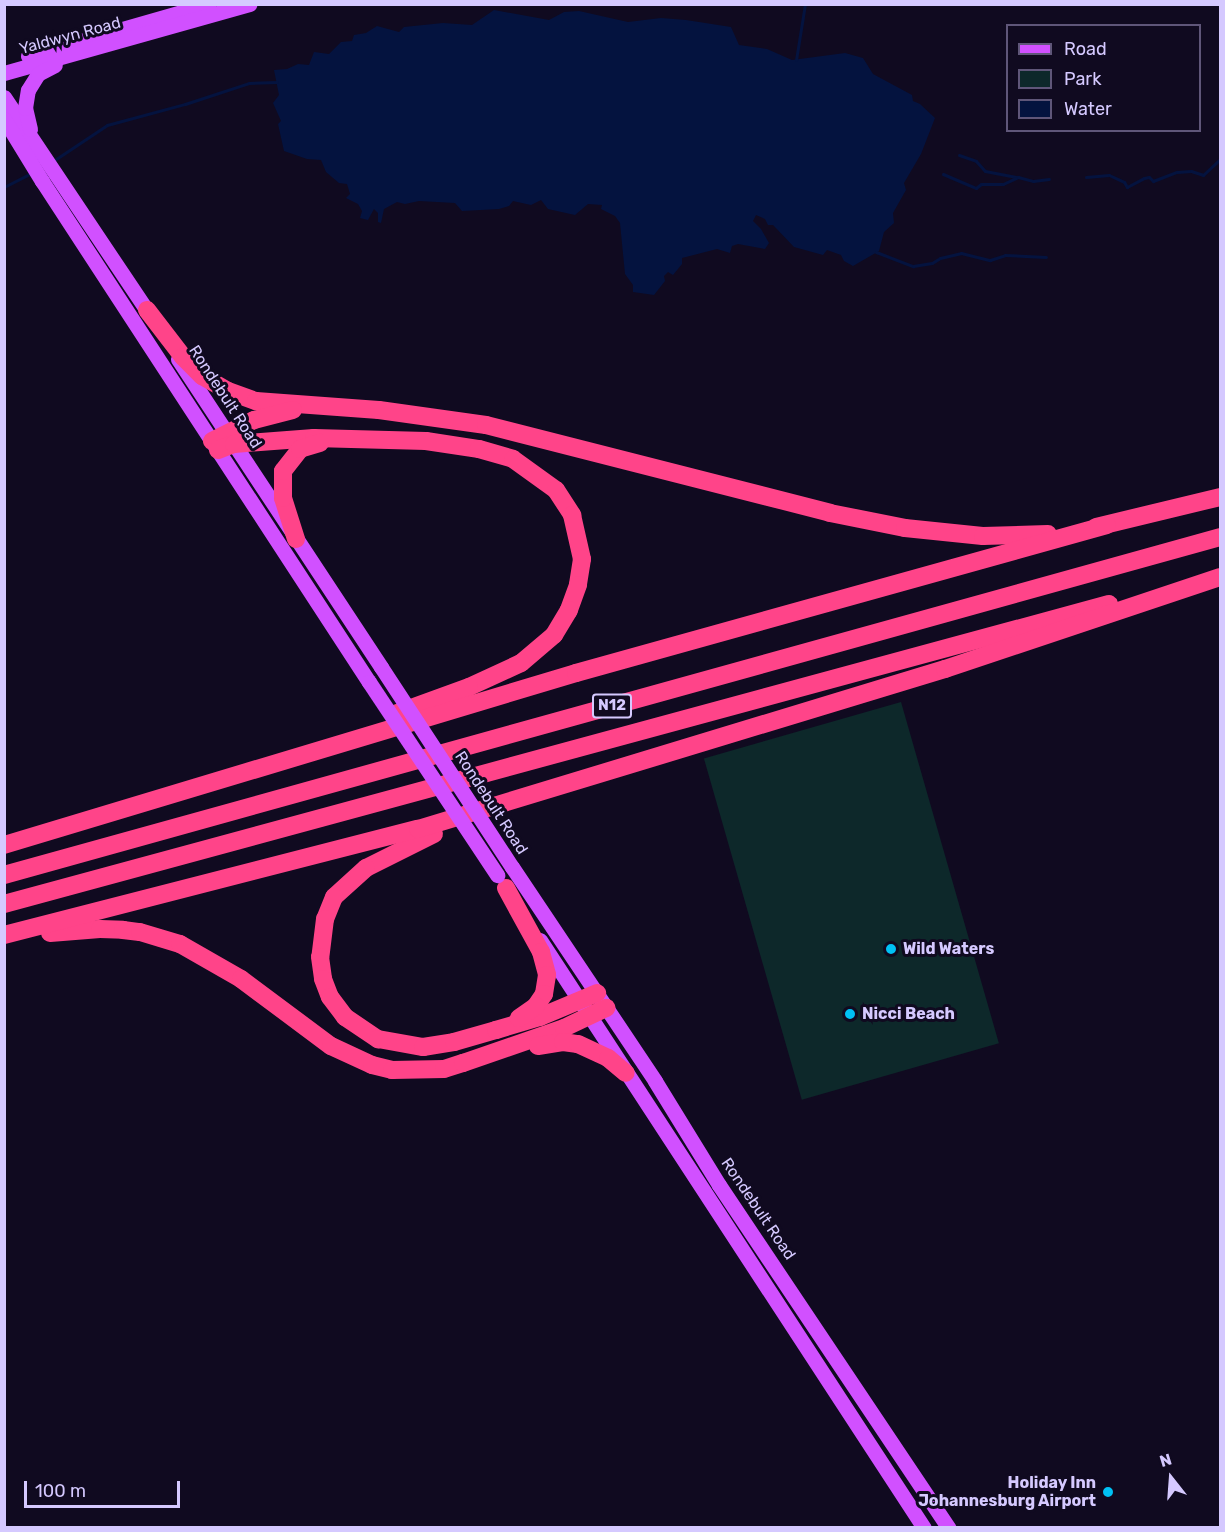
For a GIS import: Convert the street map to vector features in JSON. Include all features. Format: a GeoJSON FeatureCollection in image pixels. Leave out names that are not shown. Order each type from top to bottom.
{"type":"FeatureCollection","features":[{"type":"Feature","properties":{"kind":"highway"},"geometry":{"type":"LineString","coordinates":[[147,310],[183,357],[202,376],[228,391],[256,401],[380,410],[486,424],[830,513],[905,528],[983,536],[1037,536],[1107,525]]}},
{"type":"Feature","properties":{"kind":"highway"},"geometry":{"type":"LineString","coordinates":[[223,442],[254,420],[273,413],[333,408]]}},
{"type":"Feature","properties":{"kind":"highway"},"geometry":{"type":"LineString","coordinates":[[216,780],[469,687],[521,663],[554,635],[569,610],[578,585],[582,559],[579,537],[572,515],[556,490],[532,470],[513,459],[479,449],[426,441],[351,438],[223,442]]}},
{"type":"Feature","properties":{"kind":"highway"},"geometry":{"type":"LineString","coordinates":[[296,539],[283,498],[283,471],[300,449],[351,438]]}},
{"type":"Feature","properties":{"kind":"highway"},"geometry":{"type":"LineString","coordinates":[[4,844],[576,673],[1107,525],[1221,497]]}},
{"type":"Feature","properties":{"kind":"highway","name":"N12"},"geometry":{"type":"LineString","coordinates":[[4,875],[1221,537]]}},
{"type":"Feature","properties":{"kind":"highway"},"geometry":{"type":"LineString","coordinates":[[4,935],[313,858],[524,796],[945,669],[1221,576]]}},
{"type":"Feature","properties":{"kind":"highway","name":"N12"},"geometry":{"type":"LineString","coordinates":[[4,904],[1221,576]]}},
{"type":"Feature","properties":{"kind":"highway"},"geometry":{"type":"LineString","coordinates":[[524,796],[422,838],[366,868],[334,897],[320,941],[323,979],[330,997],[345,1017],[378,1039],[423,1047],[454,1042],[594,1000]]}},
{"type":"Feature","properties":{"kind":"highway"},"geometry":{"type":"LineString","coordinates":[[496,1030],[536,1006],[547,983],[540,952],[501,881]]}},
{"type":"Feature","properties":{"kind":"highway"},"geometry":{"type":"LineString","coordinates":[[4,942],[62,931],[100,929],[140,932],[180,944],[216,963],[331,1046],[362,1061],[392,1070],[415,1071],[563,1042],[590,1049],[608,1058],[626,1073]]}},
{"type":"Feature","properties":{"kind":"highway"},"geometry":{"type":"LineString","coordinates":[[463,1063],[590,1017],[594,1000]]}},
{"type":"Feature","properties":{"kind":"main road","name":"Yaldwyn Road"},"geometry":{"type":"LineString","coordinates":[[4,63],[208,4]]}},
{"type":"Feature","properties":{"kind":"main road","name":"Yaldwyn Road"},"geometry":{"type":"LineString","coordinates":[[4,73],[249,4]]}},
{"type":"Feature","properties":{"kind":"main road"},"geometry":{"type":"LineString","coordinates":[[29,146],[26,99],[38,74],[114,43]]}},
{"type":"Feature","properties":{"kind":"main road","name":"Rondebult Road"},"geometry":{"type":"LineString","coordinates":[[4,97],[29,146],[42,181],[223,442],[296,539],[512,867],[594,1000],[950,1527]]}},
{"type":"Feature","properties":{"kind":"main road","name":"Rondebult Road"},"geometry":{"type":"LineString","coordinates":[[4,120],[55,171],[147,310],[223,442],[369,682],[501,881],[594,1000]]}},
{"type":"Feature","properties":{"kind":"main road"},"geometry":{"type":"LineString","coordinates":[[4,127],[29,146]]}},
{"type":"Feature","properties":{"kind":"main road"},"geometry":{"type":"LineString","coordinates":[[590,1017],[924,1527]]}},
{"type":"Feature","properties":{"kind":"green space","name":"Wild Waters"},"geometry":{"type":"Polygon","coordinates":[[[901,702],[999,1043],[802,1100],[704,759],[901,702]]]}},
{"type":"Feature","properties":{"kind":"water"},"geometry":{"type":"Polygon","coordinates":[[[494,10],[549,20],[564,12],[579,11],[628,22],[661,18],[686,20],[731,27],[739,45],[767,49],[792,60],[845,53],[863,58],[873,74],[912,95],[913,101],[920,104],[935,118],[921,154],[904,183],[906,190],[893,213],[894,223],[884,232],[879,251],[853,266],[844,261],[841,255],[827,250],[823,255],[794,247],[773,225],[768,225],[765,219],[756,215],[753,221],[769,243],[765,249],[738,244],[732,246],[730,253],[717,249],[682,258],[682,264],[673,275],[668,272],[664,276],[665,281],[654,295],[633,292],[633,285],[625,274],[620,223],[615,216],[601,209],[602,205],[588,204],[575,215],[548,209],[541,200],[531,205],[513,201],[509,206],[499,209],[462,211],[455,203],[419,201],[405,204],[397,202],[384,209],[381,223],[378,222],[378,213],[374,209],[368,220],[360,218],[362,211],[358,204],[346,198],[350,194],[347,184],[339,183],[326,172],[321,160],[307,159],[284,151],[278,124],[281,121],[273,103],[279,95],[274,70],[287,69],[298,64],[309,65],[314,52],[329,54],[341,42],[352,41],[354,35],[366,33],[377,26],[399,32],[404,27],[443,23],[472,25],[494,10]]]}},
{"type":"Feature","properties":{"kind":"waterway"},"geometry":{"type":"LineString","coordinates":[[796,60],[805,4]]}},
{"type":"Feature","properties":{"kind":"waterway"},"geometry":{"type":"LineString","coordinates":[[53,161],[107,125],[185,104],[249,83],[277,82]]}},
{"type":"Feature","properties":{"kind":"waterway"},"geometry":{"type":"LineString","coordinates":[[959,155],[976,161],[985,171],[1017,177]]}},
{"type":"Feature","properties":{"kind":"waterway"},"geometry":{"type":"LineString","coordinates":[[1086,177],[1109,175],[1124,182],[1127,187],[1144,178],[1149,177],[1153,181],[1177,172],[1191,171],[1203,175],[1220,159]]}},
{"type":"Feature","properties":{"kind":"waterway"},"geometry":{"type":"LineString","coordinates":[[4,187],[32,173]]}},
{"type":"Feature","properties":{"kind":"waterway"},"geometry":{"type":"LineString","coordinates":[[943,174],[976,188],[981,184],[1003,184],[1018,177],[1033,181],[1049,179]]}},
{"type":"Feature","properties":{"kind":"waterway"},"geometry":{"type":"LineString","coordinates":[[876,252],[913,266],[932,263],[940,258],[961,253],[990,260],[1005,255],[1046,257]]}},
{"type":"Feature","properties":{"kind":"place","name":"Wild Waters"},"geometry":{"type":"Point","coordinates":[891,949]}},
{"type":"Feature","properties":{"kind":"place","name":"Nicci Beach"},"geometry":{"type":"Point","coordinates":[850,1014]}},
{"type":"Feature","properties":{"kind":"place","name":"Holiday Inn Johannesburg Airport"},"geometry":{"type":"Point","coordinates":[1108,1492]}}]}
